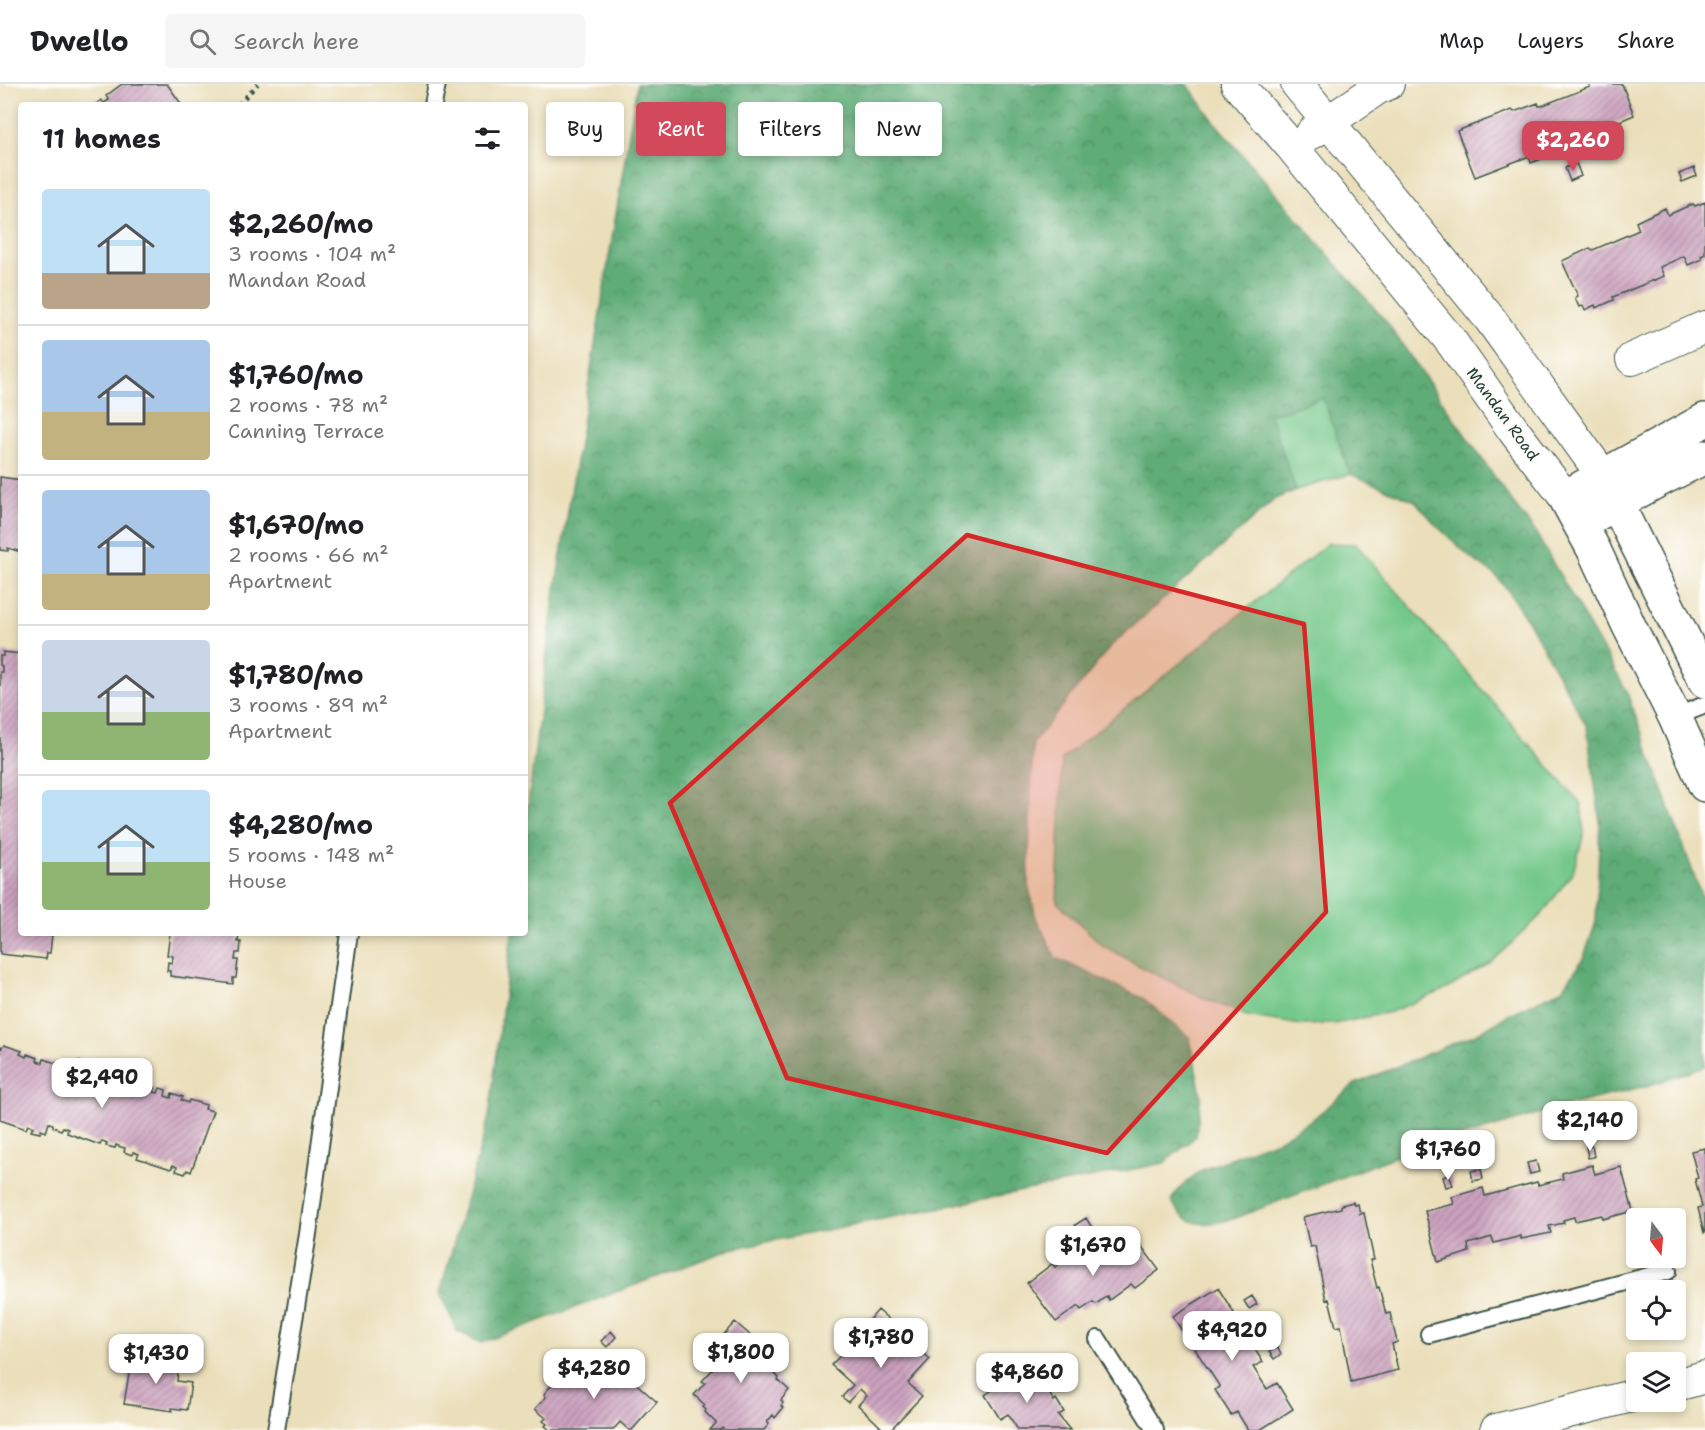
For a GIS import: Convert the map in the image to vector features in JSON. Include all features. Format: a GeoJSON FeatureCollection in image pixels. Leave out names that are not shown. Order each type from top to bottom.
{"type":"FeatureCollection","features":[{"type":"Feature","properties":{"kind":"street","name":"Mandan Road"},"geometry":{"type":"LineString","coordinates":[[1237,84],[1450,340],[1572,510],[1676,717],[1705,785]]}},
{"type":"Feature","properties":{"kind":"street"},"geometry":{"type":"LineString","coordinates":[[1297,84],[1490,319],[1610,490],[1705,681]]}},
{"type":"Feature","properties":{"kind":"street"},"geometry":{"type":"LineString","coordinates":[[1291,147],[1378,88],[1388,84]]}},
{"type":"Feature","properties":{"kind":"street"},"geometry":{"type":"LineString","coordinates":[[1632,359],[1705,327]]}},
{"type":"Feature","properties":{"kind":"street"},"geometry":{"type":"LineString","coordinates":[[1610,490],[1705,420]]}},
{"type":"Feature","properties":{"kind":"street"},"geometry":{"type":"LineString","coordinates":[[1572,510],[1610,490],[1705,457]]}},
{"type":"Feature","properties":{"kind":"street"},"geometry":{"type":"LineString","coordinates":[[1686,1382],[1705,1377]]}},
{"type":"Feature","properties":{"kind":"street"},"geometry":{"type":"LineString","coordinates":[[1496,1430],[1626,1398]]}},
{"type":"Feature","properties":{"kind":"lane"},"geometry":{"type":"LineString","coordinates":[[434,102],[437,84]]}},
{"type":"Feature","properties":{"kind":"lane"},"geometry":{"type":"LineString","coordinates":[[1676,717],[1705,705]]}},
{"type":"Feature","properties":{"kind":"lane"},"geometry":{"type":"LineString","coordinates":[[276,1430],[308,1234],[349,936]]}},
{"type":"Feature","properties":{"kind":"lane"},"geometry":{"type":"LineString","coordinates":[[1429,1334],[1668,1271]]}},
{"type":"Feature","properties":{"kind":"lane"},"geometry":{"type":"LineString","coordinates":[[1098,1339],[1155,1430]]}},
{"type":"Feature","properties":{"kind":"path"},"geometry":{"type":"LineString","coordinates":[[241,102],[258,84]]}},
{"type":"Feature","properties":{"kind":"highlighted area"},"geometry":{"type":"Polygon","coordinates":[[[967,535],[1304,624],[1326,912],[1107,1153],[787,1078],[670,803],[967,535]]]}},
{"type":"Feature","properties":{"kind":"green space"},"geometry":{"type":"Polygon","coordinates":[[[637,84],[1187,84],[1216,124],[1388,324],[1534,530],[1626,690],[1705,905],[1705,1066],[1650,1085],[1558,1108],[1394,1157],[1233,1219],[1205,1224],[1190,1221],[1183,1216],[1171,1200],[1180,1188],[1200,1171],[1280,1139],[1313,1119],[1355,1084],[1478,1033],[1511,1013],[1563,989],[1584,957],[1596,922],[1600,821],[1587,727],[1535,633],[1508,590],[1495,575],[1472,559],[1438,527],[1415,501],[1350,474],[1323,399],[1271,416],[1296,490],[1275,499],[1111,646],[1033,743],[1028,884],[1036,918],[1056,958],[1144,999],[1190,1038],[1201,1095],[1196,1136],[1164,1163],[731,1249],[481,1343],[457,1331],[440,1293],[489,1116],[512,936],[528,936],[528,805],[554,598],[637,84]]]}},
{"type":"Feature","properties":{"kind":"green space"},"geometry":{"type":"Polygon","coordinates":[[[1323,398],[1350,474],[1296,490],[1270,415],[1323,398]]]}},
{"type":"Feature","properties":{"kind":"green space"},"geometry":{"type":"Polygon","coordinates":[[[1328,543],[1356,544],[1581,804],[1584,834],[1573,872],[1543,913],[1492,962],[1447,989],[1390,1012],[1335,1024],[1301,1025],[1247,1016],[1147,970],[1102,945],[1057,902],[1062,759],[1328,543]]]}},
{"type":"Feature","properties":{"kind":"building"},"geometry":{"type":"Polygon","coordinates":[[[122,84],[167,84],[180,102],[106,102],[109,100],[106,96],[122,84]]]}},
{"type":"Feature","properties":{"kind":"building"},"geometry":{"type":"Polygon","coordinates":[[[1588,84],[1622,84],[1634,115],[1610,125],[1612,132],[1585,143],[1582,134],[1556,144],[1559,152],[1531,163],[1529,156],[1475,177],[1457,131],[1512,110],[1514,112],[1538,103],[1541,106],[1590,87],[1588,84]]]}},
{"type":"Feature","properties":{"kind":"building"},"geometry":{"type":"Polygon","coordinates":[[[1576,163],[1581,176],[1570,181],[1565,168],[1576,163]]]}},
{"type":"Feature","properties":{"kind":"building"},"geometry":{"type":"Polygon","coordinates":[[[1694,168],[1697,176],[1682,182],[1679,174],[1694,168]]]}},
{"type":"Feature","properties":{"kind":"building"},"geometry":{"type":"Polygon","coordinates":[[[1705,202],[1705,254],[1701,256],[1702,259],[1688,265],[1684,256],[1660,267],[1664,276],[1613,297],[1614,300],[1596,308],[1595,305],[1585,310],[1583,306],[1579,307],[1575,298],[1578,296],[1562,261],[1639,230],[1636,222],[1665,208],[1668,215],[1693,204],[1695,206],[1705,202]]]}},
{"type":"Feature","properties":{"kind":"building"},"geometry":{"type":"Polygon","coordinates":[[[0,477],[18,480],[18,551],[8,548],[8,551],[0,550],[0,477]]]}},
{"type":"Feature","properties":{"kind":"building"},"geometry":{"type":"Polygon","coordinates":[[[3,652],[18,654],[18,936],[52,936],[50,953],[47,953],[46,959],[0,954],[0,672],[2,672],[2,666],[0,656],[3,656],[3,652]]]}},
{"type":"Feature","properties":{"kind":"building"},"geometry":{"type":"Polygon","coordinates":[[[170,936],[239,936],[238,942],[241,942],[240,953],[236,953],[235,960],[238,960],[233,984],[170,976],[170,971],[167,971],[168,962],[172,963],[173,956],[167,955],[170,936]]]}},
{"type":"Feature","properties":{"kind":"building"},"geometry":{"type":"Polygon","coordinates":[[[4,1045],[22,1051],[20,1054],[26,1057],[27,1054],[38,1058],[37,1061],[43,1063],[44,1059],[61,1065],[60,1068],[67,1070],[71,1061],[78,1063],[78,1061],[95,1067],[94,1070],[101,1072],[102,1069],[112,1072],[111,1076],[118,1078],[119,1075],[155,1088],[154,1092],[158,1093],[160,1088],[166,1090],[165,1096],[171,1098],[172,1093],[183,1097],[181,1100],[188,1103],[189,1100],[206,1105],[205,1109],[213,1111],[191,1172],[187,1170],[185,1174],[176,1171],[177,1167],[173,1165],[171,1169],[137,1158],[139,1154],[133,1152],[132,1155],[124,1152],[125,1148],[116,1145],[115,1148],[106,1146],[107,1143],[102,1141],[100,1145],[67,1133],[68,1129],[63,1127],[61,1130],[53,1127],[53,1124],[49,1123],[46,1132],[41,1130],[40,1133],[31,1131],[33,1127],[28,1125],[26,1129],[0,1120],[0,1047],[4,1045]]]}},
{"type":"Feature","properties":{"kind":"building"},"geometry":{"type":"Polygon","coordinates":[[[1592,1146],[1594,1157],[1588,1158],[1586,1147],[1592,1146]]]}},
{"type":"Feature","properties":{"kind":"building"},"geometry":{"type":"Polygon","coordinates":[[[1705,1148],[1704,1233],[1698,1208],[1702,1207],[1695,1179],[1698,1178],[1691,1151],[1705,1148]]]}},
{"type":"Feature","properties":{"kind":"building"},"geometry":{"type":"Polygon","coordinates":[[[1536,1161],[1539,1172],[1530,1174],[1527,1163],[1536,1161]]]}},
{"type":"Feature","properties":{"kind":"building"},"geometry":{"type":"Polygon","coordinates":[[[1592,1165],[1595,1174],[1621,1167],[1632,1208],[1626,1208],[1626,1213],[1603,1219],[1602,1215],[1575,1221],[1574,1217],[1563,1220],[1564,1223],[1549,1226],[1551,1233],[1521,1239],[1521,1236],[1494,1243],[1492,1237],[1468,1244],[1469,1252],[1438,1262],[1425,1211],[1454,1204],[1452,1197],[1483,1188],[1485,1196],[1537,1182],[1538,1185],[1563,1179],[1562,1173],[1592,1165]]]}},
{"type":"Feature","properties":{"kind":"building"},"geometry":{"type":"Polygon","coordinates":[[[1481,1169],[1483,1179],[1473,1181],[1471,1171],[1481,1169]]]}},
{"type":"Feature","properties":{"kind":"building"},"geometry":{"type":"Polygon","coordinates":[[[1449,1175],[1453,1185],[1446,1187],[1443,1177],[1449,1175]]]}},
{"type":"Feature","properties":{"kind":"building"},"geometry":{"type":"Polygon","coordinates":[[[1353,1202],[1354,1205],[1358,1204],[1360,1214],[1364,1213],[1374,1260],[1370,1260],[1377,1288],[1379,1287],[1386,1314],[1390,1313],[1397,1342],[1392,1344],[1398,1370],[1351,1382],[1341,1326],[1336,1327],[1329,1299],[1326,1300],[1315,1246],[1310,1247],[1303,1217],[1341,1208],[1341,1205],[1353,1202]]]}},
{"type":"Feature","properties":{"kind":"building"},"geometry":{"type":"Polygon","coordinates":[[[1086,1218],[1096,1234],[1085,1241],[1075,1225],[1086,1218]]]}},
{"type":"Feature","properties":{"kind":"building"},"geometry":{"type":"Polygon","coordinates":[[[1131,1232],[1159,1270],[1135,1288],[1131,1284],[1109,1300],[1107,1296],[1096,1304],[1093,1302],[1081,1310],[1078,1306],[1056,1322],[1027,1283],[1052,1264],[1055,1267],[1077,1251],[1084,1260],[1106,1243],[1110,1249],[1131,1232]]]}},
{"type":"Feature","properties":{"kind":"building"},"geometry":{"type":"Polygon","coordinates":[[[1218,1288],[1234,1313],[1229,1316],[1243,1338],[1246,1336],[1263,1362],[1253,1367],[1267,1389],[1277,1383],[1293,1409],[1260,1430],[1248,1430],[1237,1412],[1231,1415],[1215,1390],[1220,1387],[1189,1340],[1191,1339],[1184,1329],[1182,1331],[1173,1316],[1218,1288]]]}},
{"type":"Feature","properties":{"kind":"building"},"geometry":{"type":"Polygon","coordinates":[[[1252,1296],[1257,1304],[1249,1309],[1244,1301],[1252,1296]]]}},
{"type":"Feature","properties":{"kind":"building"},"geometry":{"type":"Polygon","coordinates":[[[878,1310],[920,1346],[918,1348],[930,1359],[908,1383],[922,1396],[890,1430],[884,1430],[858,1405],[867,1396],[860,1389],[848,1402],[842,1397],[853,1385],[831,1365],[842,1354],[837,1349],[861,1322],[863,1324],[866,1320],[868,1322],[878,1310]]]}},
{"type":"Feature","properties":{"kind":"building"},"geometry":{"type":"Polygon","coordinates":[[[735,1322],[765,1348],[755,1359],[764,1366],[776,1353],[781,1357],[770,1369],[789,1390],[781,1400],[783,1408],[775,1418],[773,1415],[764,1430],[724,1430],[722,1428],[710,1430],[716,1423],[705,1412],[703,1407],[705,1405],[694,1395],[705,1383],[702,1381],[714,1368],[703,1358],[735,1322]]]}},
{"type":"Feature","properties":{"kind":"building"},"geometry":{"type":"Polygon","coordinates":[[[611,1331],[616,1337],[607,1347],[601,1341],[611,1331]]]}},
{"type":"Feature","properties":{"kind":"building"},"geometry":{"type":"Polygon","coordinates":[[[1277,1347],[1281,1354],[1274,1359],[1269,1352],[1277,1347]]]}},
{"type":"Feature","properties":{"kind":"building"},"geometry":{"type":"Polygon","coordinates":[[[132,1355],[179,1362],[177,1381],[191,1383],[187,1410],[172,1408],[172,1411],[124,1404],[132,1355]]]}},
{"type":"Feature","properties":{"kind":"building"},"geometry":{"type":"Polygon","coordinates":[[[585,1358],[598,1369],[607,1358],[657,1402],[632,1430],[620,1422],[613,1430],[550,1430],[545,1426],[547,1424],[543,1421],[546,1418],[535,1409],[546,1397],[544,1394],[567,1367],[569,1369],[572,1366],[575,1369],[585,1358]]]}},
{"type":"Feature","properties":{"kind":"building"},"geometry":{"type":"Polygon","coordinates":[[[1027,1367],[1042,1390],[1046,1388],[1054,1401],[1056,1399],[1064,1412],[1058,1415],[1070,1430],[1018,1430],[1008,1414],[1000,1419],[985,1395],[1027,1367]]]}}]}
